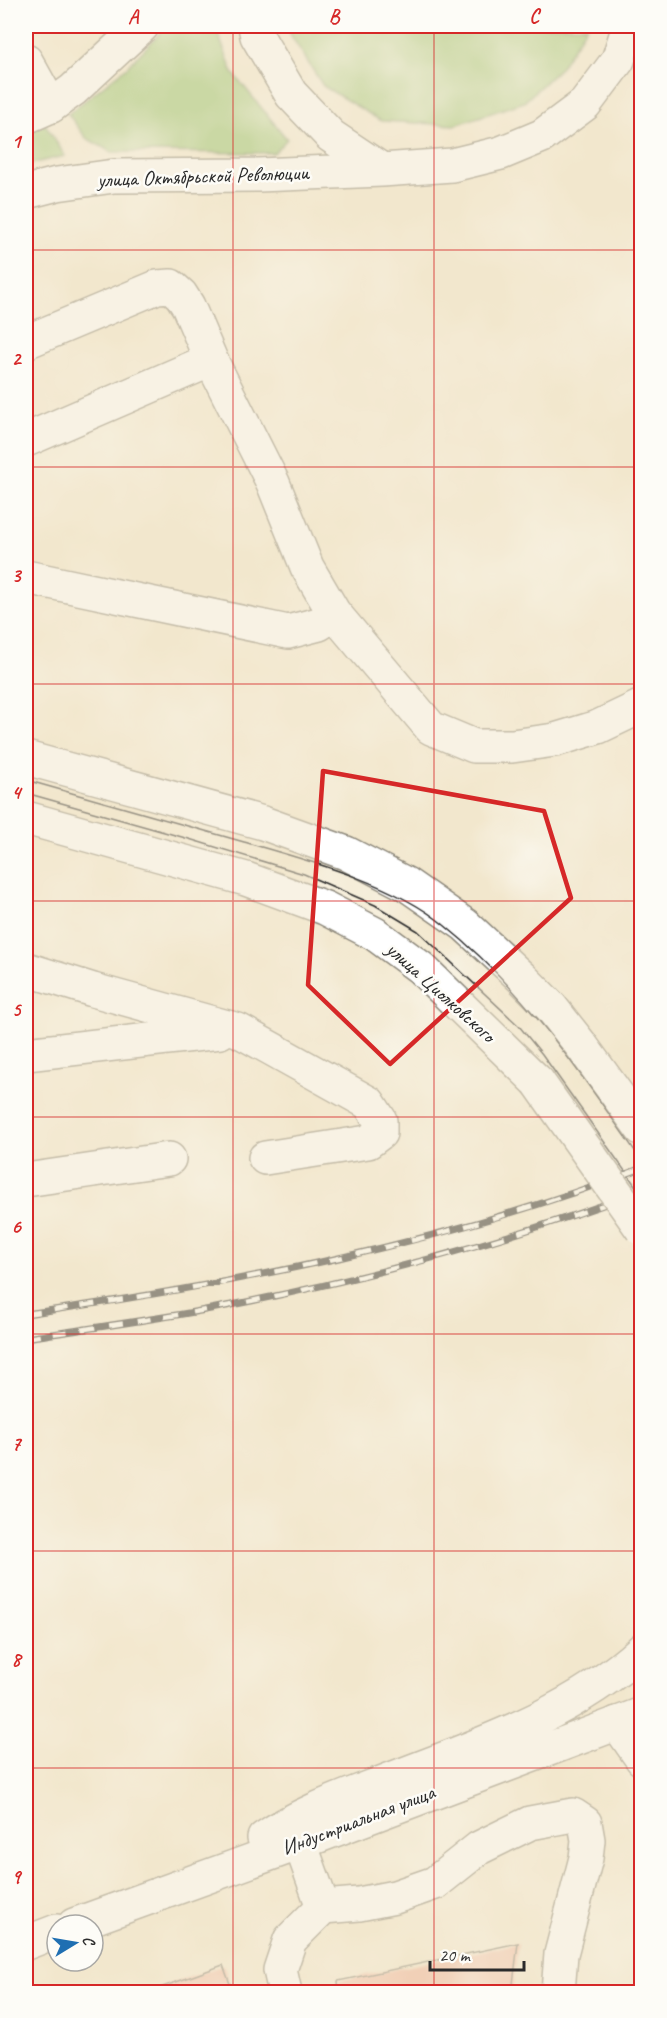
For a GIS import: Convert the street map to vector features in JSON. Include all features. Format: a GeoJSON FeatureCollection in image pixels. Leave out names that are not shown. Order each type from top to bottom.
{"type":"FeatureCollection","features":[{"type":"Feature","properties":{"kind":"main road"},"geometry":{"type":"LineString","coordinates":[[26,61],[38,111],[81,83],[142,26]]}},
{"type":"Feature","properties":{"kind":"main road"},"geometry":{"type":"LineString","coordinates":[[255,26],[257,36],[291,94],[331,136],[382,170]]}},
{"type":"Feature","properties":{"kind":"main road","name":"улица Октябрьской Революции"},"geometry":{"type":"LineString","coordinates":[[26,192],[57,184],[114,176],[258,175],[382,170],[452,165],[501,153],[542,136],[585,104],[618,60],[629,26]]}},
{"type":"Feature","properties":{"kind":"main road"},"geometry":{"type":"LineString","coordinates":[[26,342],[157,287],[171,286],[181,295],[273,483],[307,567],[334,613],[431,728],[474,746],[512,746],[555,740],[598,727],[642,706]]}},
{"type":"Feature","properties":{"kind":"main road"},"geometry":{"type":"LineString","coordinates":[[26,440],[211,360]]}},
{"type":"Feature","properties":{"kind":"main road"},"geometry":{"type":"LineString","coordinates":[[26,577],[288,632],[319,624],[334,613]]}},
{"type":"Feature","properties":{"kind":"main road"},"geometry":{"type":"LineString","coordinates":[[26,758],[262,823],[346,853],[406,884],[465,925],[522,976],[563,1022],[642,1129]]}},
{"type":"Feature","properties":{"kind":"main road","name":"улица Циолковского"},"geometry":{"type":"LineString","coordinates":[[26,819],[246,879],[325,908],[375,934],[421,968],[538,1083],[642,1229]]}},
{"type":"Feature","properties":{"kind":"main road"},"geometry":{"type":"LineString","coordinates":[[26,969],[238,1030],[369,1103],[380,1120],[380,1133],[368,1142],[265,1158]]}},
{"type":"Feature","properties":{"kind":"main road"},"geometry":{"type":"LineString","coordinates":[[26,1054],[238,1030]]}},
{"type":"Feature","properties":{"kind":"main road"},"geometry":{"type":"LineString","coordinates":[[26,1180],[169,1159]]}},
{"type":"Feature","properties":{"kind":"main road"},"geometry":{"type":"LineString","coordinates":[[208,1875],[271,1834],[327,1804],[506,1732],[563,1705],[601,1683],[642,1650]]}},
{"type":"Feature","properties":{"kind":"main road"},"geometry":{"type":"LineString","coordinates":[[629,1718],[642,1759]]}},
{"type":"Feature","properties":{"kind":"main road","name":"Индустриальная улица"},"geometry":{"type":"LineString","coordinates":[[105,1913],[300,1843],[629,1718]]}},
{"type":"Feature","properties":{"kind":"main road"},"geometry":{"type":"LineString","coordinates":[[285,1992],[280,1970],[290,1940],[323,1907],[359,1904],[394,1897],[435,1883],[479,1848],[530,1823],[573,1815],[585,1823],[588,1840],[586,1858],[561,1954],[558,1992]]}},
{"type":"Feature","properties":{"kind":"main road"},"geometry":{"type":"LineString","coordinates":[[300,1843],[323,1907]]}},
{"type":"Feature","properties":{"kind":"main road"},"geometry":{"type":"LineString","coordinates":[[26,1943],[45,1936]]}},
{"type":"Feature","properties":{"kind":"highlighted area"},"geometry":{"type":"Polygon","coordinates":[[[323,771],[544,811],[571,898],[390,1064],[308,985],[323,771]]]}},
{"type":"Feature","properties":{"kind":"green space"},"geometry":{"type":"Polygon","coordinates":[[[167,26],[215,26],[233,73],[287,139],[274,153],[111,152],[86,138],[68,114],[127,67],[167,26]]]}},
{"type":"Feature","properties":{"kind":"green space"},"geometry":{"type":"Polygon","coordinates":[[[288,26],[587,26],[561,67],[524,102],[455,125],[381,121],[323,86],[290,34],[288,26]]]}},
{"type":"Feature","properties":{"kind":"green space"},"geometry":{"type":"Polygon","coordinates":[[[45,124],[65,156],[26,165],[26,132],[45,124]]]}},
{"type":"Feature","properties":{"kind":"building"},"geometry":{"type":"Polygon","coordinates":[[[518,1943],[512,1992],[339,1992],[338,1981],[518,1943]]]}},
{"type":"Feature","properties":{"kind":"building"},"geometry":{"type":"Polygon","coordinates":[[[223,1965],[233,1992],[158,1992],[157,1989],[223,1965]]]}},
{"type":"Feature","properties":{"kind":"tram line"},"geometry":{"type":"LineString","coordinates":[[26,780],[322,865],[375,885],[424,910],[473,950],[527,1006],[575,1067],[642,1161]]}},
{"type":"Feature","properties":{"kind":"tram line"},"geometry":{"type":"LineString","coordinates":[[26,793],[304,874],[375,905],[418,931],[519,1026],[542,1054],[642,1195]]}},
{"type":"Feature","properties":{"kind":"railway"},"geometry":{"type":"LineString","coordinates":[[26,1314],[260,1275],[415,1240],[567,1195],[642,1168]]}},
{"type":"Feature","properties":{"kind":"railway"},"geometry":{"type":"LineString","coordinates":[[26,1338],[200,1311],[368,1275],[479,1245],[642,1191]]}}]}
